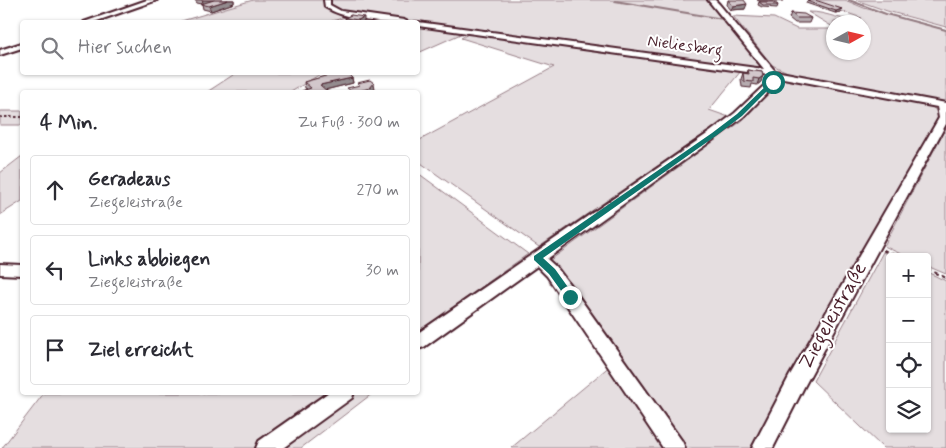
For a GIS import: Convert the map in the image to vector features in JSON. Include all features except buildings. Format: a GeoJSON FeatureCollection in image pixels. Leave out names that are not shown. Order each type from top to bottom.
{"type":"FeatureCollection","features":[{"type":"Feature","properties":{"kind":"street"},"geometry":{"type":"LineString","coordinates":[[94,20],[154,0]]}},
{"type":"Feature","properties":{"kind":"street"},"geometry":{"type":"LineString","coordinates":[[327,0],[326,6],[339,13],[390,20]]}},
{"type":"Feature","properties":{"kind":"street"},"geometry":{"type":"LineString","coordinates":[[420,341],[739,115],[773,82],[772,73],[711,0]]}},
{"type":"Feature","properties":{"kind":"street","name":"Nieliesberg"},"geometry":{"type":"LineString","coordinates":[[420,24],[772,73],[944,106]]}},
{"type":"Feature","properties":{"kind":"street"},"geometry":{"type":"LineString","coordinates":[[0,53],[20,46]]}},
{"type":"Feature","properties":{"kind":"street","name":"Ziegeleistraße"},"geometry":{"type":"LineString","coordinates":[[762,448],[797,381],[944,118],[944,106]]}},
{"type":"Feature","properties":{"kind":"street"},"geometry":{"type":"LineString","coordinates":[[538,258],[557,278],[676,448]]}},
{"type":"Feature","properties":{"kind":"street"},"geometry":{"type":"LineString","coordinates":[[0,269],[20,270]]}},
{"type":"Feature","properties":{"kind":"street"},"geometry":{"type":"LineString","coordinates":[[266,448],[341,395]]}},
{"type":"Feature","properties":{"kind":"path"},"geometry":{"type":"LineString","coordinates":[[0,117],[20,117]]}},
{"type":"Feature","properties":{"kind":"path"},"geometry":{"type":"LineString","coordinates":[[931,271],[946,278]]}},
{"type":"Feature","properties":{"kind":"shaded area"},"geometry":{"type":"Polygon","coordinates":[[[253,0],[325,0],[324,7],[337,14],[349,16],[336,20],[185,20],[253,0]]]}},
{"type":"Feature","properties":{"kind":"shaded area"},"geometry":{"type":"Polygon","coordinates":[[[329,0],[706,0],[714,5],[761,65],[754,69],[741,71],[709,110],[729,117],[539,247],[420,162],[420,140],[554,67],[461,38],[470,33],[487,35],[420,24],[420,20],[401,20],[341,13],[329,6],[329,0]]]}},
{"type":"Feature","properties":{"kind":"shaded area"},"geometry":{"type":"Polygon","coordinates":[[[808,0],[845,0],[864,8],[946,30],[946,103],[792,74],[772,65],[733,16],[774,18],[797,29],[826,29],[826,60],[871,60],[871,15],[853,15],[808,0]]]}},
{"type":"Feature","properties":{"kind":"shaded area"},"geometry":{"type":"Polygon","coordinates":[[[856,0],[946,0],[946,27],[887,11],[856,0]]]}},
{"type":"Feature","properties":{"kind":"shaded area"},"geometry":{"type":"Polygon","coordinates":[[[808,12],[815,12],[830,15],[826,15],[826,23],[808,12]]]}},
{"type":"Feature","properties":{"kind":"shaded area"},"geometry":{"type":"Polygon","coordinates":[[[420,27],[463,33],[420,52],[420,27]]]}},
{"type":"Feature","properties":{"kind":"shaded area"},"geometry":{"type":"Polygon","coordinates":[[[233,75],[319,75],[294,90],[210,90],[233,75]]]}},
{"type":"Feature","properties":{"kind":"shaded area"},"geometry":{"type":"Polygon","coordinates":[[[783,78],[914,101],[930,105],[940,114],[752,448],[684,448],[549,261],[743,120],[783,78]]]}},
{"type":"Feature","properties":{"kind":"shaded area"},"geometry":{"type":"Polygon","coordinates":[[[0,111],[20,111],[20,125],[0,125],[0,111]]]}},
{"type":"Feature","properties":{"kind":"shaded area"},"geometry":{"type":"Polygon","coordinates":[[[946,127],[946,274],[931,268],[931,253],[899,253],[884,246],[946,127]]]}},
{"type":"Feature","properties":{"kind":"shaded area"},"geometry":{"type":"Polygon","coordinates":[[[20,158],[20,202],[0,215],[0,173],[20,158]]]}},
{"type":"Feature","properties":{"kind":"shaded area"},"geometry":{"type":"Polygon","coordinates":[[[420,174],[528,254],[420,331],[420,174]]]}},
{"type":"Feature","properties":{"kind":"shaded area"},"geometry":{"type":"Polygon","coordinates":[[[883,252],[886,254],[886,433],[931,433],[931,274],[946,281],[946,448],[883,448],[813,381],[883,252]]]}},
{"type":"Feature","properties":{"kind":"shaded area"},"geometry":{"type":"Polygon","coordinates":[[[611,365],[666,448],[511,448],[611,365]]]}},
{"type":"Feature","properties":{"kind":"shaded area"},"geometry":{"type":"Polygon","coordinates":[[[42,395],[370,395],[301,448],[2,448],[42,395]]]}},
{"type":"Feature","properties":{"kind":"waterway"},"geometry":{"type":"LineString","coordinates":[[849,0],[886,14],[946,30]]}},
{"type":"Feature","properties":{"kind":"waterway"},"geometry":{"type":"LineString","coordinates":[[615,1],[723,19]]}},
{"type":"Feature","properties":{"kind":"route"},"geometry":{"type":"LineString","coordinates":[[570,297],[552,272],[538,258],[714,134],[739,115],[773,82]]}}]}
